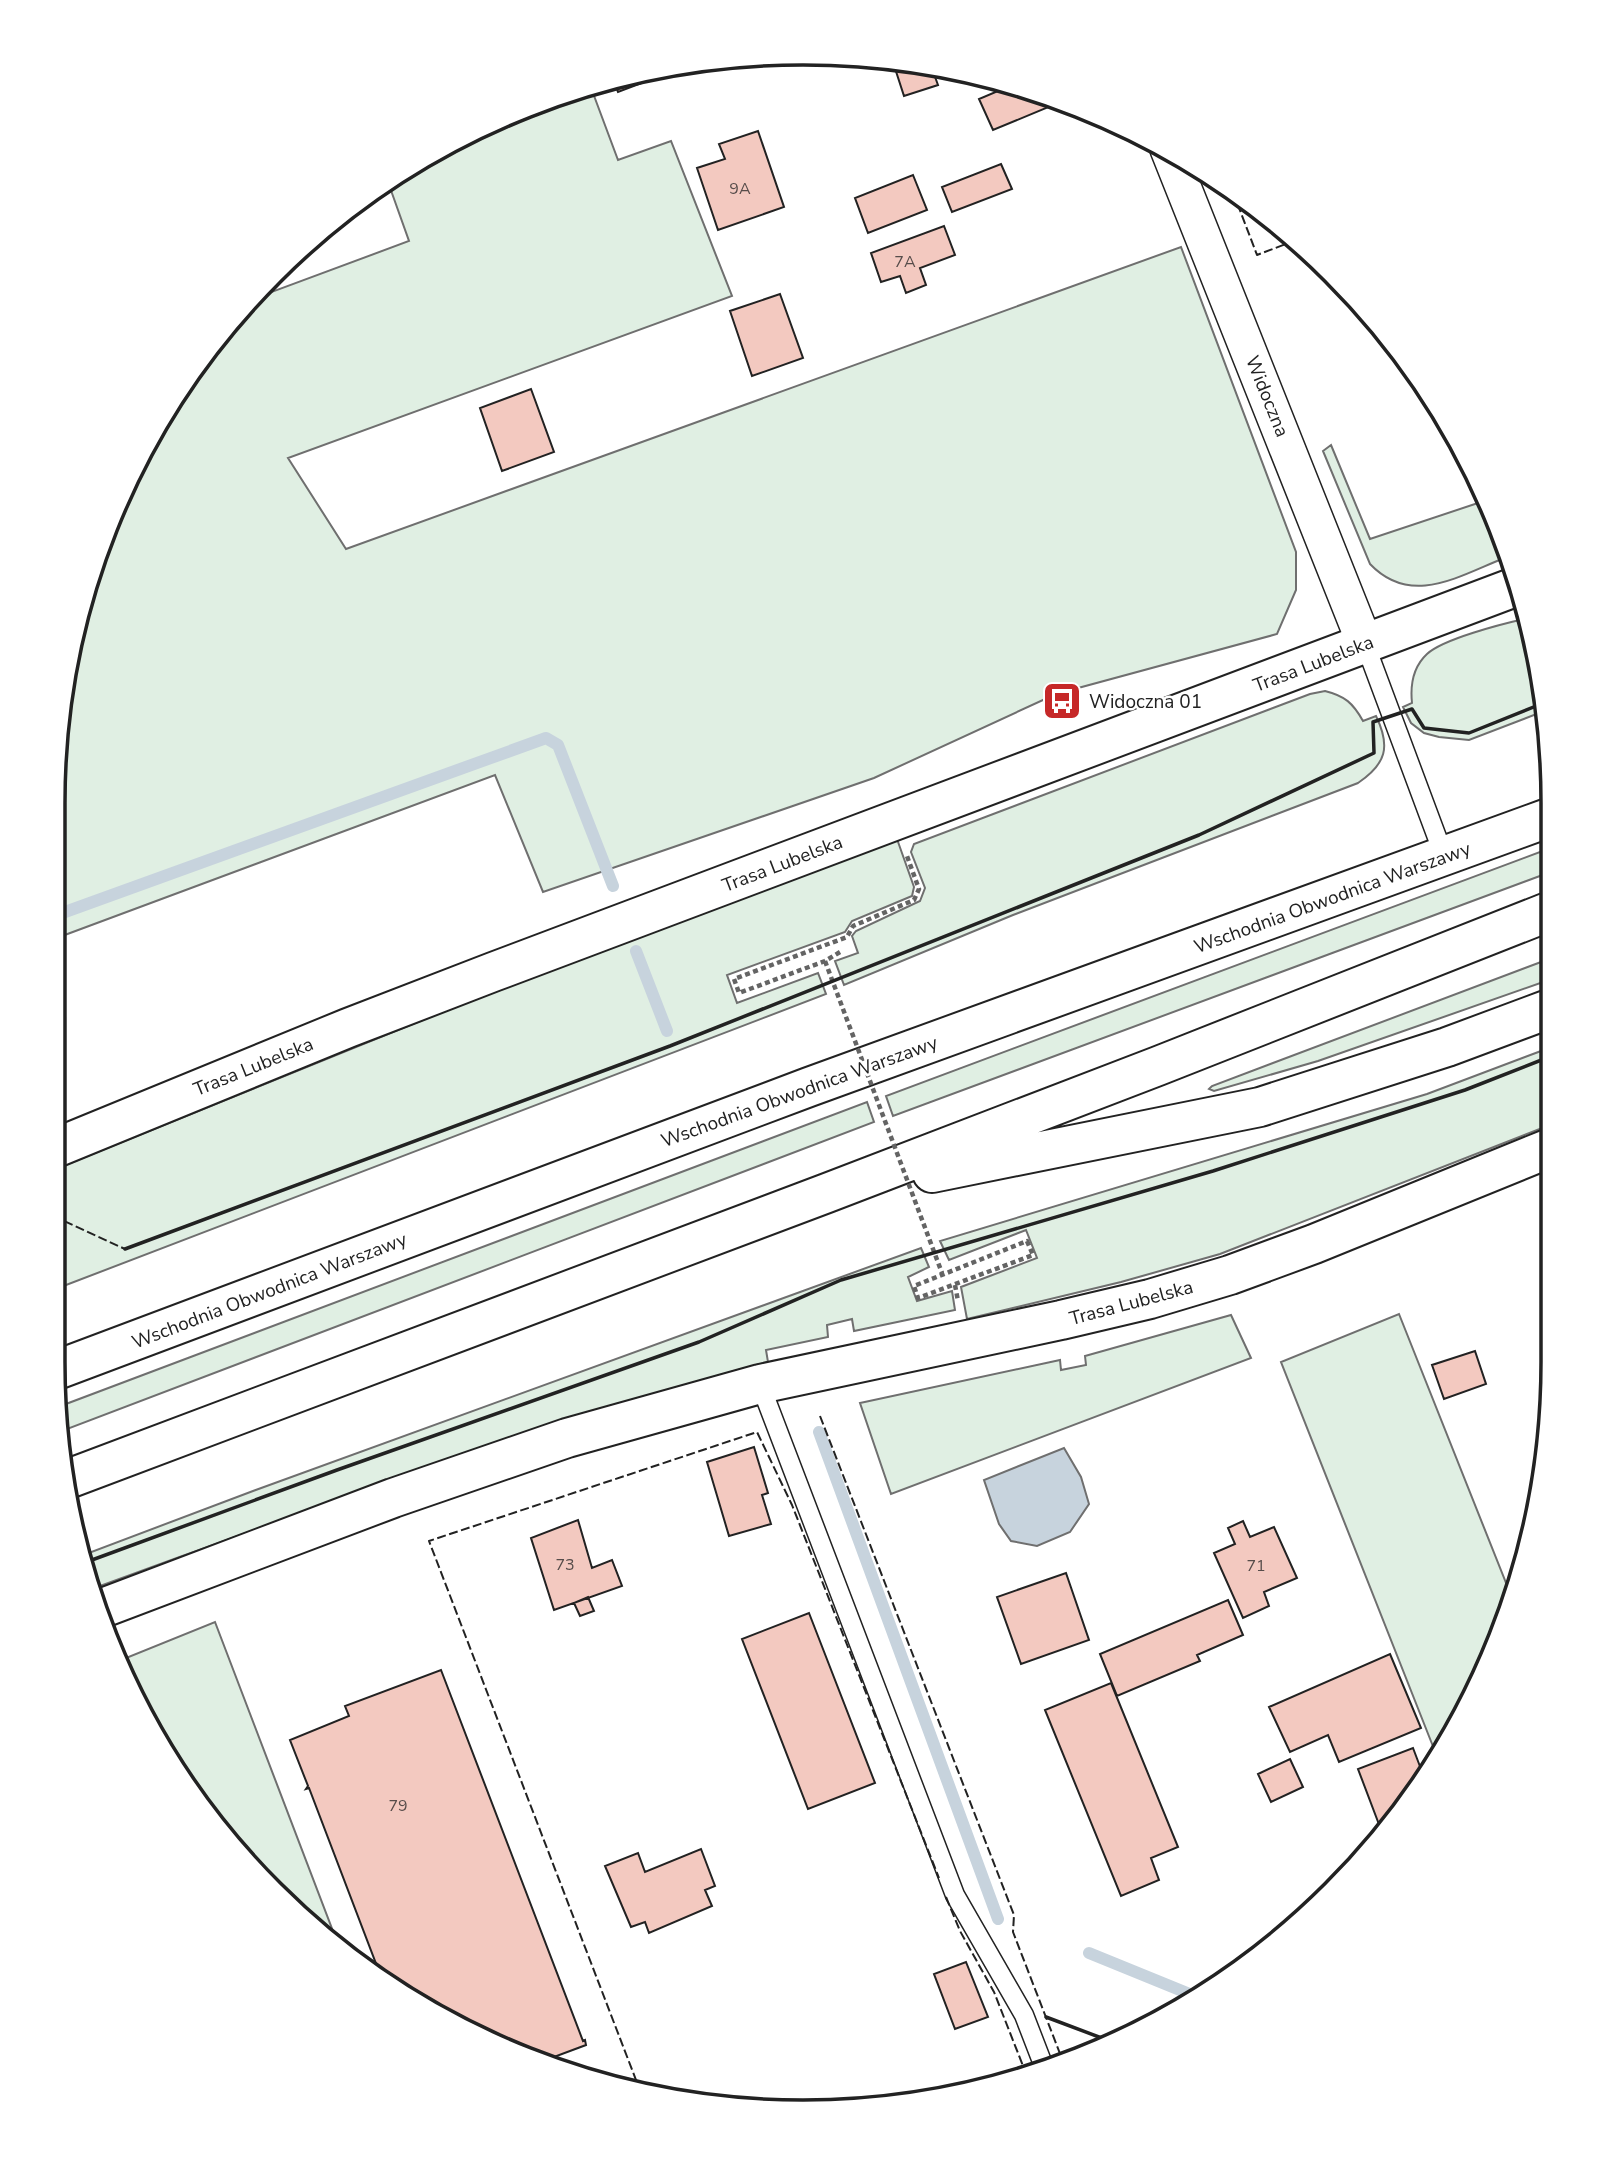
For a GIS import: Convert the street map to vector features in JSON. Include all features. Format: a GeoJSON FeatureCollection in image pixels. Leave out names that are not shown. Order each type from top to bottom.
{"type":"FeatureCollection","features":[{"type":"Feature","properties":{"kind":"main road","name":"Trasa Lubelska"},"geometry":{"type":"LineString","coordinates":[[65,1144],[481,976],[1509,590]]}},
{"type":"Feature","properties":{"kind":"main road","name":"Wschodnia Obwodnica Warszawy"},"geometry":{"type":"LineString","coordinates":[[65,1367],[796,1092],[1541,821]]}},
{"type":"Feature","properties":{"kind":"main road"},"geometry":{"type":"LineString","coordinates":[[74,1477],[827,1193],[1541,915]]}},
{"type":"Feature","properties":{"kind":"main road"},"geometry":{"type":"LineString","coordinates":[[827,1193],[1260,1107],[1447,1047],[1541,1012]]}},
{"type":"Feature","properties":{"kind":"main road","name":"Trasa Lubelska"},"geometry":{"type":"LineString","coordinates":[[107,1606],[393,1499],[568,1438],[760,1384],[1150,1299],[1230,1275],[1314,1244],[1541,1152]]}},
{"type":"Feature","properties":{"kind":"street","name":"Widoczna"},"geometry":{"type":"LineString","coordinates":[[1175,166],[1365,644]]}},
{"type":"Feature","properties":{"kind":"lane"},"geometry":{"type":"LineString","coordinates":[[1365,644],[1444,856]]}},
{"type":"Feature","properties":{"kind":"lane"},"geometry":{"type":"LineString","coordinates":[[760,1384],[955,1895],[1024,2015],[1042,2060]]}},
{"type":"Feature","properties":{"kind":"path"},"geometry":{"type":"LineString","coordinates":[[840,951],[824,961],[739,993],[734,979],[847,937],[853,926],[914,900],[919,889],[907,855]]}},
{"type":"Feature","properties":{"kind":"path"},"geometry":{"type":"LineString","coordinates":[[824,961],[942,1273]]}},
{"type":"Feature","properties":{"kind":"path"},"geometry":{"type":"LineString","coordinates":[[1027,1241],[1033,1255],[919,1298],[914,1286],[942,1273],[1027,1241]]}},
{"type":"Feature","properties":{"kind":"green space"},"geometry":{"type":"Polygon","coordinates":[[[594,96],[618,160],[671,141],[732,296],[288,458],[346,549],[1181,247],[1296,552],[1296,590],[1277,634],[1056,694],[874,778],[543,892],[495,775],[65,935],[66,755],[71,707],[90,612],[121,520],[141,476],[189,393],[217,354],[270,293],[409,241],[391,190],[476,141],[520,121],[594,96]]]}},
{"type":"Feature","properties":{"kind":"green space"},"geometry":{"type":"Polygon","coordinates":[[[1331,445],[1370,539],[1477,503],[1500,560],[1437,584],[1403,584],[1386,577],[1370,564],[1323,451],[1331,445]]]}},
{"type":"Feature","properties":{"kind":"green space"},"geometry":{"type":"Polygon","coordinates":[[[1518,621],[1536,714],[1469,740],[1424,733],[1411,723],[1403,707],[1412,703],[1414,676],[1418,664],[1435,648],[1488,628],[1518,621]]]}},
{"type":"Feature","properties":{"kind":"green space"},"geometry":{"type":"Polygon","coordinates":[[[1325,691],[1348,701],[1363,721],[1376,716],[1381,727],[1384,746],[1380,762],[1358,783],[1013,915],[844,985],[835,961],[858,953],[852,936],[856,931],[920,901],[925,888],[911,852],[914,844],[1310,694],[1325,691]]]}},
{"type":"Feature","properties":{"kind":"green space"},"geometry":{"type":"Polygon","coordinates":[[[897,839],[914,887],[912,896],[852,921],[845,932],[727,975],[737,1003],[818,973],[826,994],[65,1285],[65,1165],[546,970],[897,839]]]}},
{"type":"Feature","properties":{"kind":"green space"},"geometry":{"type":"Polygon","coordinates":[[[1541,852],[1541,876],[893,1116],[886,1096],[1541,852]]]}},
{"type":"Feature","properties":{"kind":"green space"},"geometry":{"type":"Polygon","coordinates":[[[1541,962],[1541,983],[1318,1061],[1214,1091],[1209,1089],[1541,962]]]}},
{"type":"Feature","properties":{"kind":"green space"},"geometry":{"type":"Polygon","coordinates":[[[1541,1051],[1541,1129],[1220,1254],[1121,1282],[967,1319],[961,1287],[1037,1258],[1026,1230],[949,1260],[940,1241],[1427,1094],[1541,1051]]]}},
{"type":"Feature","properties":{"kind":"green space"},"geometry":{"type":"Polygon","coordinates":[[[867,1102],[874,1122],[68,1429],[66,1404],[867,1102]]]}},
{"type":"Feature","properties":{"kind":"green space"},"geometry":{"type":"Polygon","coordinates":[[[921,1248],[929,1267],[908,1277],[917,1301],[952,1291],[955,1310],[854,1331],[852,1319],[827,1325],[828,1337],[766,1350],[768,1362],[512,1439],[100,1586],[90,1553],[921,1248]]]}},
{"type":"Feature","properties":{"kind":"green space"},"geometry":{"type":"Polygon","coordinates":[[[1399,1314],[1507,1584],[1485,1645],[1465,1689],[1433,1746],[1281,1362],[1399,1314]]]}},
{"type":"Feature","properties":{"kind":"green space"},"geometry":{"type":"Polygon","coordinates":[[[1231,1315],[1251,1358],[891,1494],[860,1403],[1060,1360],[1061,1370],[1086,1365],[1085,1356],[1231,1315]]]}},
{"type":"Feature","properties":{"kind":"green space"},"geometry":{"type":"Polygon","coordinates":[[[215,1622],[333,1931],[281,1884],[217,1811],[164,1731],[127,1658],[215,1622]]]}},
{"type":"Feature","properties":{"kind":"shaded area"},"geometry":{"type":"Polygon","coordinates":[[[1064,1448],[1081,1477],[1089,1504],[1070,1532],[1037,1546],[1011,1541],[999,1524],[984,1480],[1064,1448]]]}},
{"type":"Feature","properties":{"kind":"building"},"geometry":{"type":"Polygon","coordinates":[[[896,71],[935,77],[938,85],[904,96],[896,71]]]}},
{"type":"Feature","properties":{"kind":"building"},"geometry":{"type":"Polygon","coordinates":[[[642,83],[618,92],[617,89],[642,83]]]}},
{"type":"Feature","properties":{"kind":"building"},"geometry":{"type":"Polygon","coordinates":[[[998,91],[1048,107],[993,130],[979,99],[998,91]]]}},
{"type":"Feature","properties":{"kind":"building"},"geometry":{"type":"Polygon","coordinates":[[[758,131],[784,207],[718,230],[697,168],[725,159],[719,144],[758,131]]]}},
{"type":"Feature","properties":{"kind":"building"},"geometry":{"type":"Polygon","coordinates":[[[1001,164],[1012,189],[952,212],[942,187],[1001,164]]]}},
{"type":"Feature","properties":{"kind":"building"},"geometry":{"type":"Polygon","coordinates":[[[913,175],[927,210],[868,233],[855,198],[913,175]]]}},
{"type":"Feature","properties":{"kind":"building"},"geometry":{"type":"Polygon","coordinates":[[[944,226],[955,255],[920,268],[926,285],[906,293],[900,276],[881,282],[871,253],[944,226]]]}},
{"type":"Feature","properties":{"kind":"building"},"geometry":{"type":"Polygon","coordinates":[[[780,294],[803,358],[752,376],[730,311],[780,294]]]}},
{"type":"Feature","properties":{"kind":"building"},"geometry":{"type":"Polygon","coordinates":[[[531,389],[554,452],[502,471],[480,408],[531,389]]]}},
{"type":"Feature","properties":{"kind":"building"},"geometry":{"type":"Polygon","coordinates":[[[1475,1351],[1486,1384],[1444,1399],[1432,1365],[1475,1351]]]}},
{"type":"Feature","properties":{"kind":"building"},"geometry":{"type":"Polygon","coordinates":[[[754,1447],[768,1493],[762,1495],[771,1524],[729,1536],[707,1462],[754,1447]]]}},
{"type":"Feature","properties":{"kind":"building"},"geometry":{"type":"Polygon","coordinates":[[[578,1520],[592,1568],[612,1560],[622,1586],[554,1610],[531,1538],[578,1520]]]}},
{"type":"Feature","properties":{"kind":"building"},"geometry":{"type":"Polygon","coordinates":[[[1243,1521],[1250,1537],[1274,1527],[1297,1578],[1264,1592],[1269,1606],[1243,1618],[1214,1553],[1235,1544],[1228,1528],[1243,1521]]]}},
{"type":"Feature","properties":{"kind":"building"},"geometry":{"type":"Polygon","coordinates":[[[1066,1573],[1089,1640],[1021,1664],[997,1597],[1066,1573]]]}},
{"type":"Feature","properties":{"kind":"building"},"geometry":{"type":"Polygon","coordinates":[[[588,1597],[594,1611],[580,1616],[574,1603],[588,1597]]]}},
{"type":"Feature","properties":{"kind":"building"},"geometry":{"type":"Polygon","coordinates":[[[1228,1600],[1243,1635],[1197,1655],[1200,1661],[1117,1696],[1100,1654],[1228,1600]]]}},
{"type":"Feature","properties":{"kind":"building"},"geometry":{"type":"Polygon","coordinates":[[[809,1613],[875,1783],[808,1809],[742,1639],[809,1613]]]}},
{"type":"Feature","properties":{"kind":"building"},"geometry":{"type":"Polygon","coordinates":[[[1390,1654],[1421,1728],[1339,1762],[1328,1735],[1290,1752],[1269,1707],[1390,1654]]]}},
{"type":"Feature","properties":{"kind":"building"},"geometry":{"type":"Polygon","coordinates":[[[441,1670],[586,2045],[555,2057],[520,2044],[434,2001],[376,1964],[309,1788],[306,1789],[308,1786],[290,1740],[349,1716],[345,1706],[441,1670]]]}},
{"type":"Feature","properties":{"kind":"building"},"geometry":{"type":"Polygon","coordinates":[[[1111,1683],[1178,1847],[1151,1858],[1159,1880],[1121,1896],[1045,1710],[1111,1683]]]}},
{"type":"Feature","properties":{"kind":"building"},"geometry":{"type":"Polygon","coordinates":[[[1413,1748],[1420,1767],[1379,1824],[1358,1769],[1413,1748]]]}},
{"type":"Feature","properties":{"kind":"building"},"geometry":{"type":"Polygon","coordinates":[[[1290,1759],[1303,1787],[1271,1802],[1258,1774],[1290,1759]]]}},
{"type":"Feature","properties":{"kind":"building"},"geometry":{"type":"Polygon","coordinates":[[[701,1849],[715,1886],[705,1890],[712,1906],[649,1933],[645,1922],[631,1927],[605,1866],[638,1853],[645,1872],[701,1849]]]}},
{"type":"Feature","properties":{"kind":"building"},"geometry":{"type":"Polygon","coordinates":[[[966,1962],[988,2017],[955,2029],[934,1974],[966,1962]]]}},
{"type":"Feature","properties":{"kind":"waterway"},"geometry":{"type":"LineString","coordinates":[[65,912],[546,738],[558,745],[613,886]]}},
{"type":"Feature","properties":{"kind":"waterway"},"geometry":{"type":"LineString","coordinates":[[636,951],[667,1031]]}},
{"type":"Feature","properties":{"kind":"waterway"},"geometry":{"type":"LineString","coordinates":[[819,1432],[998,1919]]}},
{"type":"Feature","properties":{"kind":"waterway"},"geometry":{"type":"LineString","coordinates":[[1089,1953],[1186,1992]]}},
{"type":"Feature","properties":{"kind":"fence"},"geometry":{"type":"LineString","coordinates":[[1239,208],[1257,255],[1285,244]]}},
{"type":"Feature","properties":{"kind":"fence"},"geometry":{"type":"LineString","coordinates":[[65,1222],[125,1249]]}},
{"type":"Feature","properties":{"kind":"fence"},"geometry":{"type":"LineString","coordinates":[[820,1416],[1014,1915],[1013,1932],[1060,2054]]}},
{"type":"Feature","properties":{"kind":"fence"},"geometry":{"type":"LineString","coordinates":[[636,2081],[429,1541],[757,1432],[792,1505],[939,1878]]}},
{"type":"Feature","properties":{"kind":"fence"},"geometry":{"type":"LineString","coordinates":[[946,1897],[960,1931],[994,1992],[1023,2066]]}},
{"type":"Feature","properties":{"kind":"wall"},"geometry":{"type":"LineString","coordinates":[[125,1249],[670,1046],[1199,835],[1374,753],[1373,722],[1412,709],[1424,728],[1469,733],[1535,706]]}},
{"type":"Feature","properties":{"kind":"wall"},"geometry":{"type":"LineString","coordinates":[[92,1560],[699,1342],[841,1280],[1213,1171],[1465,1090],[1541,1060]]}},
{"type":"Feature","properties":{"kind":"wall"},"geometry":{"type":"LineString","coordinates":[[1046,2017],[1100,2037]]}},
{"type":"Feature","properties":{"kind":"place","name":"Widoczna 01"},"geometry":{"type":"Point","coordinates":[1062,701]}}]}
